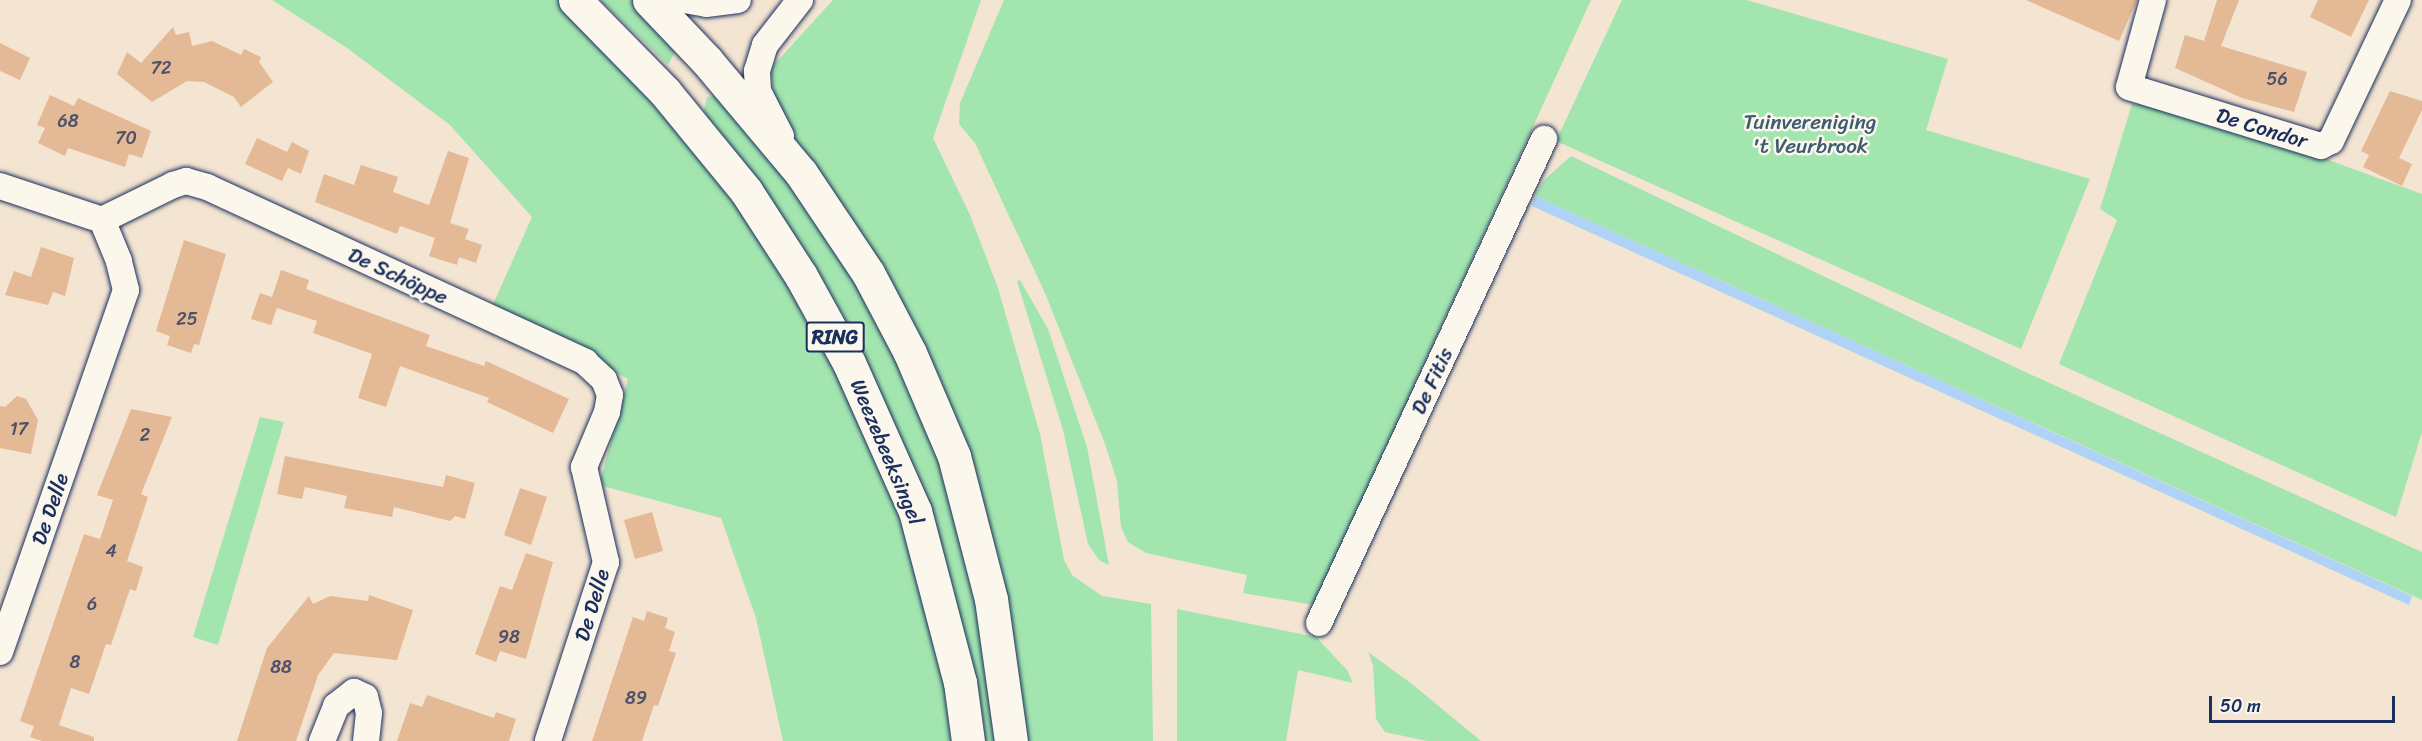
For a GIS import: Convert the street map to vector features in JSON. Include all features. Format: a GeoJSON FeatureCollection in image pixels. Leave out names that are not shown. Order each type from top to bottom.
{"type":"FeatureCollection","features":[{"type":"Feature","properties":{"kind":"main road","name":"Weezebeeksingel"},"geometry":{"type":"LineString","coordinates":[[575,0],[665,92],[746,191],[801,276],[849,363],[915,511],[960,682],[968,741]]}},
{"type":"Feature","properties":{"kind":"main road","name":"RING"},"geometry":{"type":"LineString","coordinates":[[649,0],[707,62],[801,173],[868,273],[910,353],[954,456],[991,599],[1011,741]]}},
{"type":"Feature","properties":{"kind":"street"},"geometry":{"type":"LineString","coordinates":[[684,0],[706,4],[738,0]]}},
{"type":"Feature","properties":{"kind":"street"},"geometry":{"type":"LineString","coordinates":[[800,0],[765,45],[757,71],[759,91],[801,173]]}},
{"type":"Feature","properties":{"kind":"street","name":"De Condor"},"geometry":{"type":"LineString","coordinates":[[2153,0],[2129,87],[2321,146],[2331,141],[2398,0]]}},
{"type":"Feature","properties":{"kind":"street","name":"De Fitis"},"geometry":{"type":"LineString","coordinates":[[1320,623],[1544,139]]}},
{"type":"Feature","properties":{"kind":"street","name":"De Schöppe"},"geometry":{"type":"LineString","coordinates":[[102,220],[173,185],[186,181],[207,187],[585,362],[604,380],[610,395],[584,467]]}},
{"type":"Feature","properties":{"kind":"street"},"geometry":{"type":"LineString","coordinates":[[0,186],[102,220]]}},
{"type":"Feature","properties":{"kind":"street","name":"De Delle"},"geometry":{"type":"LineString","coordinates":[[0,652],[126,290],[119,261],[102,220]]}},
{"type":"Feature","properties":{"kind":"street","name":"De Delle"},"geometry":{"type":"LineString","coordinates":[[548,741],[606,562],[584,467]]}},
{"type":"Feature","properties":{"kind":"street"},"geometry":{"type":"LineString","coordinates":[[322,741],[336,706],[354,692],[365,697],[369,713],[366,741]]}},
{"type":"Feature","properties":{"kind":"green space"},"geometry":{"type":"Polygon","coordinates":[[[272,0],[560,0],[659,105],[744,213],[835,361],[899,503],[961,741],[783,741],[756,618],[721,518],[599,485],[628,379],[491,309],[532,217],[450,125],[347,48],[272,0]]]}},
{"type":"Feature","properties":{"kind":"green space"},"geometry":{"type":"Polygon","coordinates":[[[601,0],[641,0],[679,44],[668,65],[601,0]]]}},
{"type":"Feature","properties":{"kind":"green space"},"geometry":{"type":"Polygon","coordinates":[[[833,0],[981,0],[933,138],[970,215],[998,288],[1040,434],[1064,560],[1072,575],[1102,596],[1151,604],[1153,741],[1026,741],[877,265],[777,111],[770,69],[833,0]]]}},
{"type":"Feature","properties":{"kind":"green space"},"geometry":{"type":"Polygon","coordinates":[[[1004,0],[1591,0],[1314,605],[1243,593],[1247,575],[1146,553],[1128,542],[1121,527],[1117,481],[1105,444],[1045,293],[975,143],[959,124],[960,103],[1004,0]]]}},
{"type":"Feature","properties":{"kind":"green space","name":"Tuinvereniging 't Veurbrook"},"geometry":{"type":"Polygon","coordinates":[[[1622,0],[1747,0],[1948,59],[1926,130],[2090,179],[2021,349],[1556,141],[1622,0]]]}},
{"type":"Feature","properties":{"kind":"green space"},"geometry":{"type":"Polygon","coordinates":[[[715,96],[784,174],[832,243],[895,351],[963,521],[1003,741],[984,741],[940,554],[712,128],[704,110],[707,97],[715,96]]]}},
{"type":"Feature","properties":{"kind":"green space"},"geometry":{"type":"Polygon","coordinates":[[[2147,103],[2323,158],[2422,194],[2422,432],[2396,517],[2059,364],[2117,220],[2100,209],[2132,104],[2147,103]]]}},
{"type":"Feature","properties":{"kind":"green space"},"geometry":{"type":"Polygon","coordinates":[[[1571,156],[2021,370],[2422,552],[2422,600],[1535,196],[1543,181],[1571,156]]]}},
{"type":"Feature","properties":{"kind":"green space"},"geometry":{"type":"Polygon","coordinates":[[[1020,280],[1048,329],[1087,447],[1109,565],[1099,560],[1088,544],[1063,430],[1017,281],[1020,280]]]}},
{"type":"Feature","properties":{"kind":"green space"},"geometry":{"type":"Polygon","coordinates":[[[260,417],[284,422],[218,645],[193,637],[260,417]]]}},
{"type":"Feature","properties":{"kind":"green space"},"geometry":{"type":"Polygon","coordinates":[[[1177,609],[1316,637],[1347,670],[1353,683],[1298,670],[1286,741],[1177,741],[1177,609]]]}},
{"type":"Feature","properties":{"kind":"green space"},"geometry":{"type":"Polygon","coordinates":[[[1368,652],[1412,684],[1481,741],[1427,741],[1385,732],[1376,719],[1373,665],[1368,652]]]}},
{"type":"Feature","properties":{"kind":"water"},"geometry":{"type":"Polygon","coordinates":[[[1535,196],[2412,596],[2409,605],[1532,206],[1535,196]]]}},
{"type":"Feature","properties":{"kind":"building"},"geometry":{"type":"Polygon","coordinates":[[[2026,0],[2137,0],[2119,41],[2026,0]]]}},
{"type":"Feature","properties":{"kind":"building"},"geometry":{"type":"Polygon","coordinates":[[[2217,0],[2239,0],[2221,46],[2307,72],[2294,112],[2242,98],[2175,68],[2185,35],[2204,41],[2217,0]]]}},
{"type":"Feature","properties":{"kind":"building"},"geometry":{"type":"Polygon","coordinates":[[[2318,0],[2369,0],[2351,37],[2310,17],[2318,0]]]}},
{"type":"Feature","properties":{"kind":"building"},"geometry":{"type":"Polygon","coordinates":[[[173,27],[176,35],[189,32],[192,46],[212,41],[241,55],[244,49],[261,57],[259,62],[273,82],[241,107],[234,97],[204,82],[187,81],[152,102],[117,74],[127,52],[141,63],[173,27]]]}},
{"type":"Feature","properties":{"kind":"building"},"geometry":{"type":"Polygon","coordinates":[[[0,43],[30,58],[20,80],[0,71],[0,43]]]}},
{"type":"Feature","properties":{"kind":"building"},"geometry":{"type":"Polygon","coordinates":[[[2390,91],[2422,101],[2422,110],[2399,158],[2412,164],[2402,186],[2363,167],[2369,155],[2361,151],[2390,91]]]}},
{"type":"Feature","properties":{"kind":"building"},"geometry":{"type":"Polygon","coordinates":[[[50,95],[74,106],[78,98],[151,131],[142,158],[129,154],[125,167],[68,148],[65,156],[38,143],[45,128],[37,125],[50,95]]]}},
{"type":"Feature","properties":{"kind":"building"},"geometry":{"type":"Polygon","coordinates":[[[257,138],[287,152],[292,142],[309,151],[301,174],[288,168],[282,181],[245,164],[257,138]]]}},
{"type":"Feature","properties":{"kind":"building"},"geometry":{"type":"Polygon","coordinates":[[[448,151],[469,158],[450,223],[469,229],[465,239],[482,245],[476,263],[459,257],[457,265],[429,256],[435,238],[400,226],[397,234],[315,202],[324,174],[354,185],[361,165],[398,177],[393,192],[429,205],[448,151]]]}},
{"type":"Feature","properties":{"kind":"building"},"geometry":{"type":"Polygon","coordinates":[[[184,240],[226,254],[199,345],[194,344],[191,353],[167,345],[170,336],[156,331],[184,240]]]}},
{"type":"Feature","properties":{"kind":"building"},"geometry":{"type":"Polygon","coordinates":[[[41,247],[74,258],[65,296],[53,292],[48,305],[5,295],[14,271],[31,277],[41,247]]]}},
{"type":"Feature","properties":{"kind":"building"},"geometry":{"type":"Polygon","coordinates":[[[281,270],[309,280],[306,289],[430,335],[426,346],[484,366],[486,361],[569,399],[553,433],[487,402],[489,398],[400,366],[386,407],[358,398],[372,354],[313,333],[317,321],[277,308],[271,325],[251,319],[260,293],[272,297],[281,270]]]}},
{"type":"Feature","properties":{"kind":"building"},"geometry":{"type":"Polygon","coordinates":[[[17,396],[26,399],[38,420],[31,454],[0,448],[0,406],[5,407],[17,396]]]}},
{"type":"Feature","properties":{"kind":"building"},"geometry":{"type":"Polygon","coordinates":[[[131,409],[172,417],[141,494],[148,497],[127,561],[143,567],[136,591],[130,589],[111,645],[106,644],[89,694],[71,688],[59,725],[94,737],[94,741],[42,741],[30,737],[34,726],[20,721],[84,534],[100,539],[113,500],[97,495],[131,409]]]}},
{"type":"Feature","properties":{"kind":"building"},"geometry":{"type":"Polygon","coordinates":[[[285,456],[443,487],[446,475],[475,483],[465,519],[455,516],[450,521],[394,507],[392,517],[344,508],[347,496],[305,487],[302,499],[277,494],[285,456]]]}},
{"type":"Feature","properties":{"kind":"building"},"geometry":{"type":"Polygon","coordinates":[[[520,488],[547,497],[531,545],[504,535],[520,488]]]}},
{"type":"Feature","properties":{"kind":"building"},"geometry":{"type":"Polygon","coordinates":[[[652,512],[663,551],[635,559],[624,520],[652,512]]]}},
{"type":"Feature","properties":{"kind":"building"},"geometry":{"type":"Polygon","coordinates":[[[526,553],[553,562],[526,659],[500,651],[496,662],[475,654],[500,586],[512,590],[526,553]]]}},
{"type":"Feature","properties":{"kind":"building"},"geometry":{"type":"Polygon","coordinates":[[[369,595],[413,610],[397,660],[334,653],[318,675],[296,741],[237,741],[267,648],[309,596],[313,604],[330,596],[368,601],[369,595]]]}},
{"type":"Feature","properties":{"kind":"building"},"geometry":{"type":"Polygon","coordinates":[[[647,611],[668,618],[665,628],[675,632],[669,651],[676,653],[658,706],[654,705],[642,741],[592,741],[633,617],[644,621],[647,611]]]}},
{"type":"Feature","properties":{"kind":"building"},"geometry":{"type":"Polygon","coordinates":[[[427,695],[494,718],[496,712],[516,719],[509,741],[397,741],[410,703],[422,707],[427,695]]]}}]}
